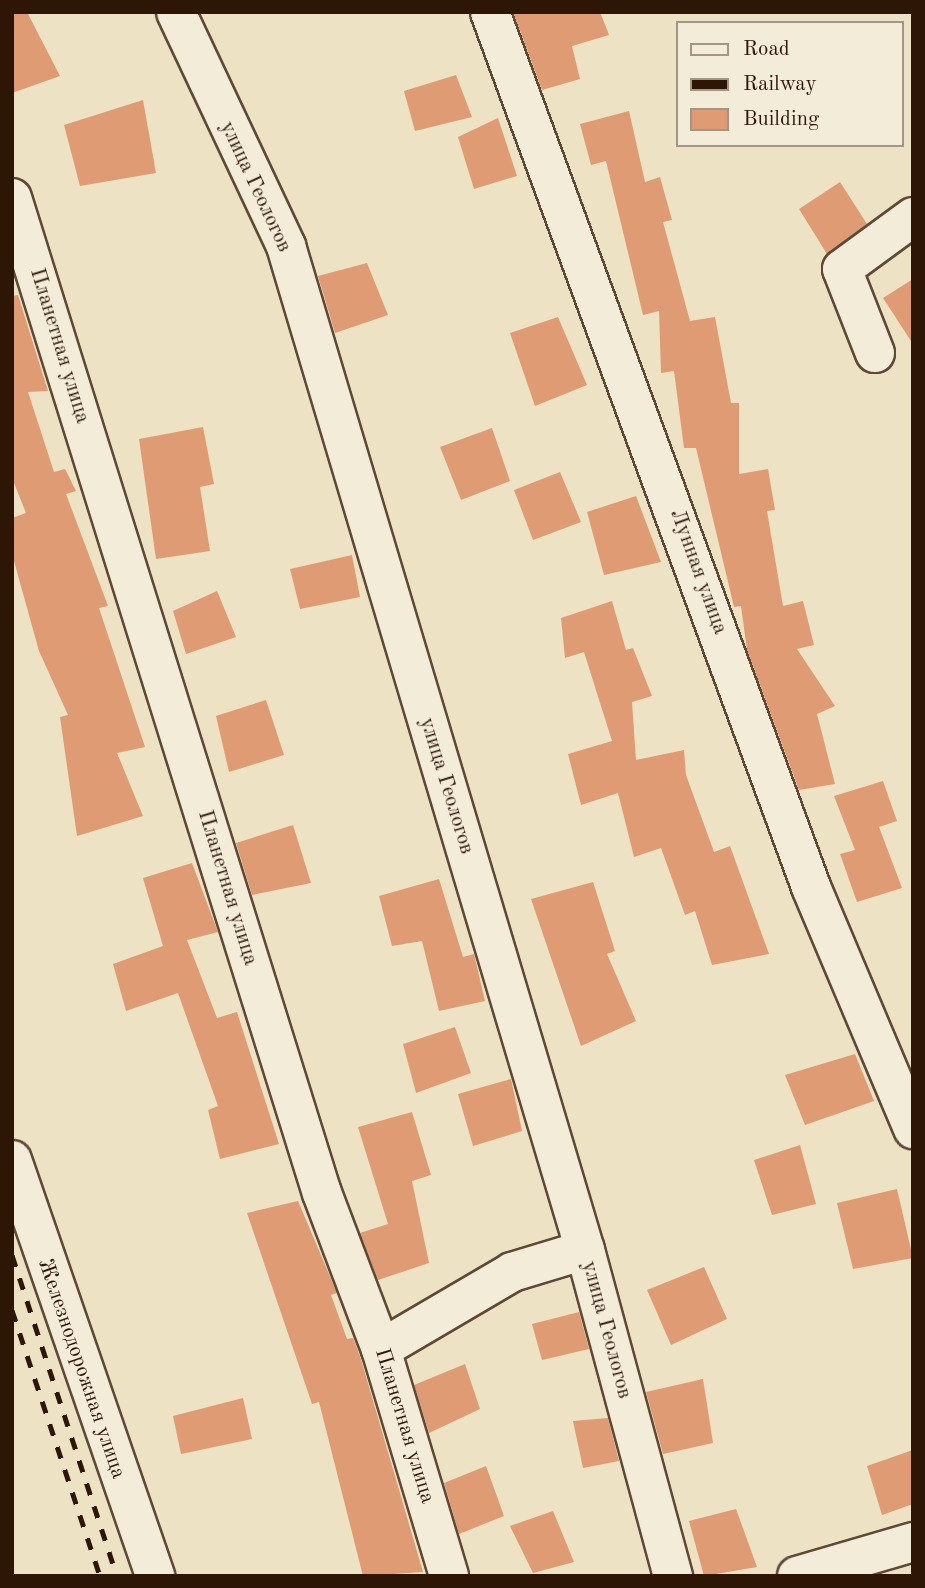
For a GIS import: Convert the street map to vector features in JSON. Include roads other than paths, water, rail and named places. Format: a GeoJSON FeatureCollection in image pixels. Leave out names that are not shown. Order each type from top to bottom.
{"type":"FeatureCollection","features":[{"type":"Feature","properties":{"kind":"street","name":"улица Геологов"},"geometry":{"type":"LineString","coordinates":[[176,12],[286,246],[585,1250],[673,1576]]}},
{"type":"Feature","properties":{"kind":"street","name":"Лунная улица"},"geometry":{"type":"LineString","coordinates":[[490,12],[811,887],[913,1129]]}},
{"type":"Feature","properties":{"kind":"street","name":"Планетная улица"},"geometry":{"type":"LineString","coordinates":[[12,198],[322,1193],[381,1349],[449,1576]]}},
{"type":"Feature","properties":{"kind":"street"},"geometry":{"type":"LineString","coordinates":[[875,353],[842,269],[913,217]]}},
{"type":"Feature","properties":{"kind":"street","name":"Железнодорожная улица"},"geometry":{"type":"LineString","coordinates":[[12,1160],[155,1576]]}},
{"type":"Feature","properties":{"kind":"street"},"geometry":{"type":"LineString","coordinates":[[381,1349],[512,1272],[585,1250]]}},
{"type":"Feature","properties":{"kind":"street"},"geometry":{"type":"LineString","coordinates":[[797,1576],[913,1542]]}},
{"type":"Feature","properties":{"kind":"railway"},"geometry":{"type":"LineString","coordinates":[[12,1255],[117,1576]]}},
{"type":"Feature","properties":{"kind":"railway"},"geometry":{"type":"LineString","coordinates":[[12,1310],[100,1576]]}}]}
